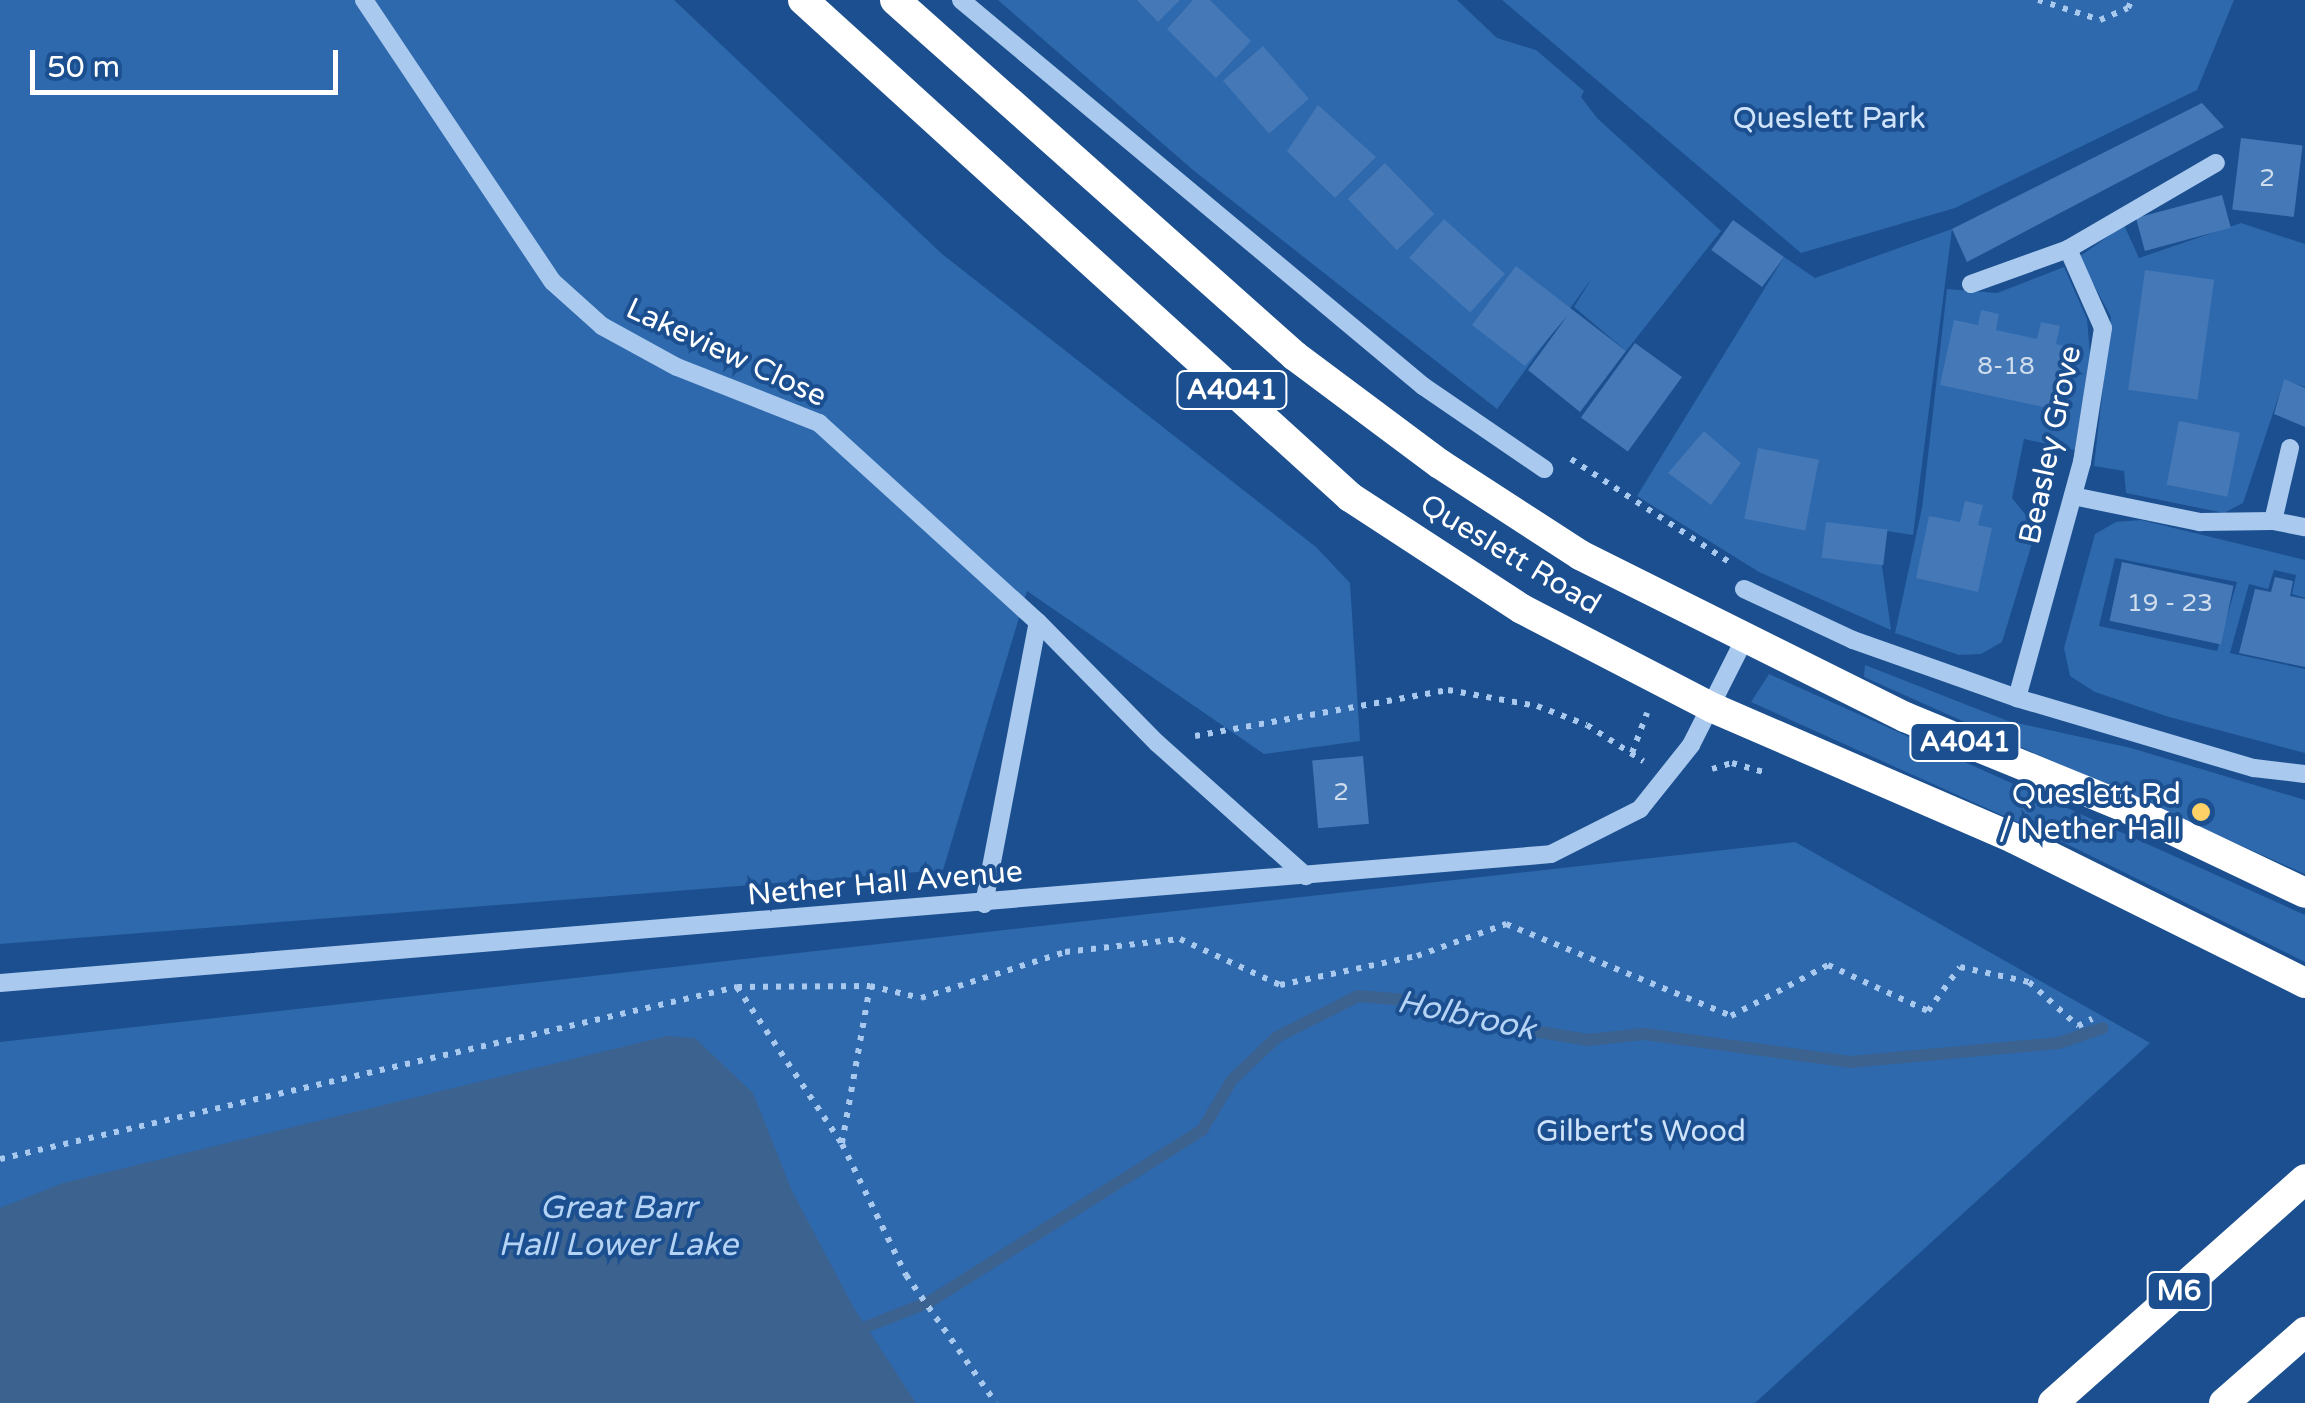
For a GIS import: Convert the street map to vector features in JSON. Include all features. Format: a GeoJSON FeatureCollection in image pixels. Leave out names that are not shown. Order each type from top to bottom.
{"type":"FeatureCollection","features":[{"type":"Feature","properties":{"kind":"highway","name":"Queslett Road"},"geometry":{"type":"LineString","coordinates":[[803,0],[1350,497],[1522,610],[1712,708],[2012,838],[2305,982]]}},
{"type":"Feature","properties":{"kind":"highway","name":"Queslett Road"},"geometry":{"type":"LineString","coordinates":[[895,0],[1295,356],[1440,464],[1580,554],[1744,640],[2305,892]]}},
{"type":"Feature","properties":{"kind":"highway","name":"M6"},"geometry":{"type":"LineString","coordinates":[[2053,1403],[2305,1179]]}},
{"type":"Feature","properties":{"kind":"highway"},"geometry":{"type":"LineString","coordinates":[[2224,1403],[2305,1332]]}},
{"type":"Feature","properties":{"kind":"street","name":"Lakeview Close"},"geometry":{"type":"LineString","coordinates":[[364,0],[553,282],[602,326],[676,367],[819,423],[1038,622],[1157,743],[1306,876]]}},
{"type":"Feature","properties":{"kind":"street"},"geometry":{"type":"LineString","coordinates":[[961,0],[1422,386],[1544,469]]}},
{"type":"Feature","properties":{"kind":"street"},"geometry":{"type":"LineString","coordinates":[[1971,284],[2068,249],[2216,163]]}},
{"type":"Feature","properties":{"kind":"street","name":"Beasley Grove"},"geometry":{"type":"LineString","coordinates":[[2017,698],[2082,462],[2103,328],[2068,249]]}},
{"type":"Feature","properties":{"kind":"street"},"geometry":{"type":"LineString","coordinates":[[2273,521],[2290,448]]}},
{"type":"Feature","properties":{"kind":"street"},"geometry":{"type":"LineString","coordinates":[[2073,496],[2200,522],[2273,521],[2305,527]]}},
{"type":"Feature","properties":{"kind":"street"},"geometry":{"type":"LineString","coordinates":[[1744,589],[1853,640],[2017,698],[2254,768],[2305,774]]}},
{"type":"Feature","properties":{"kind":"street"},"geometry":{"type":"LineString","coordinates":[[984,904],[1038,622]]}},
{"type":"Feature","properties":{"kind":"street","name":"Nether Hall Avenue"},"geometry":{"type":"LineString","coordinates":[[0,984],[1552,854],[1640,808],[1666,778],[1712,708],[1744,640]]}},
{"type":"Feature","properties":{"kind":"path"},"geometry":{"type":"LineString","coordinates":[[2038,0],[2100,20],[2132,0]]}},
{"type":"Feature","properties":{"kind":"path"},"geometry":{"type":"LineString","coordinates":[[1544,469],[1567,456],[1740,570],[1744,589]]}},
{"type":"Feature","properties":{"kind":"path"},"geometry":{"type":"LineString","coordinates":[[1157,743],[1448,690],[1496,696],[1587,725],[1687,795],[1712,768],[1732,763],[1769,774],[1783,739]]}},
{"type":"Feature","properties":{"kind":"path"},"geometry":{"type":"LineString","coordinates":[[0,1160],[737,987],[870,986],[922,998],[1064,952],[1180,939],[1280,985],[1418,956],[1506,924],[1731,1016],[1828,965],[1928,1011],[1960,967],[2029,982],[2078,1026],[2092,1019]]}},
{"type":"Feature","properties":{"kind":"path"},"geometry":{"type":"LineString","coordinates":[[842,1144],[870,986]]}},
{"type":"Feature","properties":{"kind":"path"},"geometry":{"type":"LineString","coordinates":[[737,987],[842,1144],[893,1248],[996,1403]]}},
{"type":"Feature","properties":{"kind":"green space"},"geometry":{"type":"Polygon","coordinates":[[[0,0],[674,0],[942,254],[1316,547],[1350,583],[1360,741],[1264,754],[1027,591],[943,870],[0,944],[0,0]]]}},
{"type":"Feature","properties":{"kind":"green space"},"geometry":{"type":"Polygon","coordinates":[[[998,0],[1457,0],[1497,38],[1536,50],[1584,91],[1581,97],[1597,118],[1721,231],[1626,351],[1574,307],[1592,278],[1497,409],[1193,170],[998,0]]]}},
{"type":"Feature","properties":{"kind":"green space","name":"Queslett Park"},"geometry":{"type":"Polygon","coordinates":[[[1502,0],[2234,0],[2197,90],[1955,208],[1801,253],[1502,0]]]}},
{"type":"Feature","properties":{"kind":"green space"},"geometry":{"type":"Polygon","coordinates":[[[2241,223],[2305,244],[2305,387],[2284,380],[2243,503],[2224,513],[2126,493],[2124,471],[2094,466],[2111,317],[2079,257],[2124,225],[2139,258],[2241,223]]]}},
{"type":"Feature","properties":{"kind":"green space"},"geometry":{"type":"Polygon","coordinates":[[[1952,229],[1913,535],[1887,531],[1882,566],[1891,630],[1759,572],[1637,496],[1784,257],[1815,278],[1952,229]]]}},
{"type":"Feature","properties":{"kind":"green space"},"geometry":{"type":"Polygon","coordinates":[[[2064,267],[2087,319],[2090,354],[2075,450],[2024,439],[2012,498],[2029,519],[2033,540],[2002,642],[1981,654],[1959,655],[1895,633],[1922,508],[1947,289],[1997,293],[2064,267]]]}},
{"type":"Feature","properties":{"kind":"green space"},"geometry":{"type":"Polygon","coordinates":[[[2141,520],[2305,560],[2305,598],[2292,594],[2296,575],[2274,570],[2268,589],[2249,584],[2230,653],[2305,669],[2305,753],[2169,717],[2095,692],[2070,676],[2064,648],[2095,534],[2116,522],[2141,520]],[[2115,558],[2099,626],[2217,651],[2237,582],[2115,558]]]}},
{"type":"Feature","properties":{"kind":"green space"},"geometry":{"type":"Polygon","coordinates":[[[1865,665],[2008,721],[2131,748],[2305,800],[2305,874],[1864,677],[1865,665]]]}},
{"type":"Feature","properties":{"kind":"green space"},"geometry":{"type":"Polygon","coordinates":[[[1769,674],[2305,915],[2305,962],[2075,848],[1751,702],[1769,674]]]}},
{"type":"Feature","properties":{"kind":"green space","name":"Gilbert's Wood"},"geometry":{"type":"Polygon","coordinates":[[[1795,842],[2150,1043],[1755,1403],[0,1403],[0,1042],[1795,842]]]}},
{"type":"Feature","properties":{"kind":"water","name":"Great Barr Hall Lower Lake"},"geometry":{"type":"Polygon","coordinates":[[[667,1036],[695,1038],[753,1093],[792,1191],[854,1308],[916,1403],[0,1403],[0,1208],[63,1183],[667,1036]]]}},
{"type":"Feature","properties":{"kind":"building"},"geometry":{"type":"Polygon","coordinates":[[[1137,0],[1180,0],[1158,22],[1137,0]]]}},
{"type":"Feature","properties":{"kind":"building"},"geometry":{"type":"Polygon","coordinates":[[[1193,0],[1210,0],[1251,41],[1216,78],[1167,29],[1193,0]]]}},
{"type":"Feature","properties":{"kind":"building"},"geometry":{"type":"Polygon","coordinates":[[[1263,46],[1309,99],[1269,134],[1223,81],[1263,46]]]}},
{"type":"Feature","properties":{"kind":"building"},"geometry":{"type":"Polygon","coordinates":[[[2202,103],[2224,127],[1967,262],[1952,229],[2202,103]]]}},
{"type":"Feature","properties":{"kind":"building"},"geometry":{"type":"Polygon","coordinates":[[[1318,105],[1376,157],[1335,198],[1287,151],[1318,105]]]}},
{"type":"Feature","properties":{"kind":"building"},"geometry":{"type":"Polygon","coordinates":[[[2241,138],[2303,146],[2294,217],[2232,209],[2241,138]]]}},
{"type":"Feature","properties":{"kind":"building"},"geometry":{"type":"Polygon","coordinates":[[[1385,163],[1434,214],[1397,250],[1348,199],[1385,163]]]}},
{"type":"Feature","properties":{"kind":"building"},"geometry":{"type":"Polygon","coordinates":[[[2222,195],[2231,228],[2145,251],[2136,218],[2222,195]]]}},
{"type":"Feature","properties":{"kind":"building"},"geometry":{"type":"Polygon","coordinates":[[[1444,219],[1505,274],[1470,313],[1409,258],[1444,219]]]}},
{"type":"Feature","properties":{"kind":"building"},"geometry":{"type":"Polygon","coordinates":[[[1733,220],[1784,257],[1762,287],[1711,250],[1733,220]]]}},
{"type":"Feature","properties":{"kind":"building"},"geometry":{"type":"Polygon","coordinates":[[[1516,266],[1626,351],[1580,412],[1528,370],[1568,315],[1525,366],[1472,325],[1516,266]]]}},
{"type":"Feature","properties":{"kind":"building"},"geometry":{"type":"Polygon","coordinates":[[[2145,270],[2214,280],[2197,400],[2128,390],[2145,270]]]}},
{"type":"Feature","properties":{"kind":"building"},"geometry":{"type":"Polygon","coordinates":[[[1981,310],[1999,314],[1996,330],[2037,339],[2041,322],[2060,326],[2056,344],[2071,348],[2058,410],[1940,385],[1954,320],[1978,325],[1981,310]]]}},
{"type":"Feature","properties":{"kind":"building"},"geometry":{"type":"Polygon","coordinates":[[[1635,343],[1682,377],[1628,452],[1581,417],[1635,343]]]}},
{"type":"Feature","properties":{"kind":"building"},"geometry":{"type":"Polygon","coordinates":[[[2284,379],[2305,388],[2305,427],[2274,414],[2284,379]]]}},
{"type":"Feature","properties":{"kind":"building"},"geometry":{"type":"Polygon","coordinates":[[[2179,421],[2240,433],[2227,497],[2167,485],[2179,421]]]}},
{"type":"Feature","properties":{"kind":"building"},"geometry":{"type":"Polygon","coordinates":[[[1704,431],[1741,463],[1711,505],[1668,473],[1704,431]]]}},
{"type":"Feature","properties":{"kind":"building"},"geometry":{"type":"Polygon","coordinates":[[[1758,448],[1819,460],[1805,531],[1744,519],[1758,448]]]}},
{"type":"Feature","properties":{"kind":"building"},"geometry":{"type":"Polygon","coordinates":[[[1965,501],[1983,505],[1978,525],[1992,528],[1978,592],[1916,578],[1929,516],[1960,522],[1965,501]]]}},
{"type":"Feature","properties":{"kind":"building"},"geometry":{"type":"Polygon","coordinates":[[[1826,522],[1888,530],[1883,565],[1822,558],[1826,522]]]}},
{"type":"Feature","properties":{"kind":"building"},"geometry":{"type":"Polygon","coordinates":[[[2122,562],[2234,586],[2221,644],[2110,621],[2122,562]]]}},
{"type":"Feature","properties":{"kind":"building"},"geometry":{"type":"Polygon","coordinates":[[[2275,577],[2293,581],[2290,596],[2305,599],[2305,667],[2239,653],[2255,589],[2271,592],[2275,577]]]}},
{"type":"Feature","properties":{"kind":"building"},"geometry":{"type":"Polygon","coordinates":[[[1363,756],[1369,824],[1318,828],[1312,760],[1363,756]]]}},
{"type":"Feature","properties":{"kind":"waterway","name":"Holbrook"},"geometry":{"type":"LineString","coordinates":[[853,1332],[929,1302],[1202,1130],[1232,1080],[1277,1037],[1358,996],[1408,1000],[1498,1025],[1588,1040],[1644,1034],[1850,1062],[2059,1043],[2103,1028]]}},
{"type":"Feature","properties":{"kind":"place","name":"Queslett Rd / Nether Hall"},"geometry":{"type":"Point","coordinates":[2201,812]}}]}
